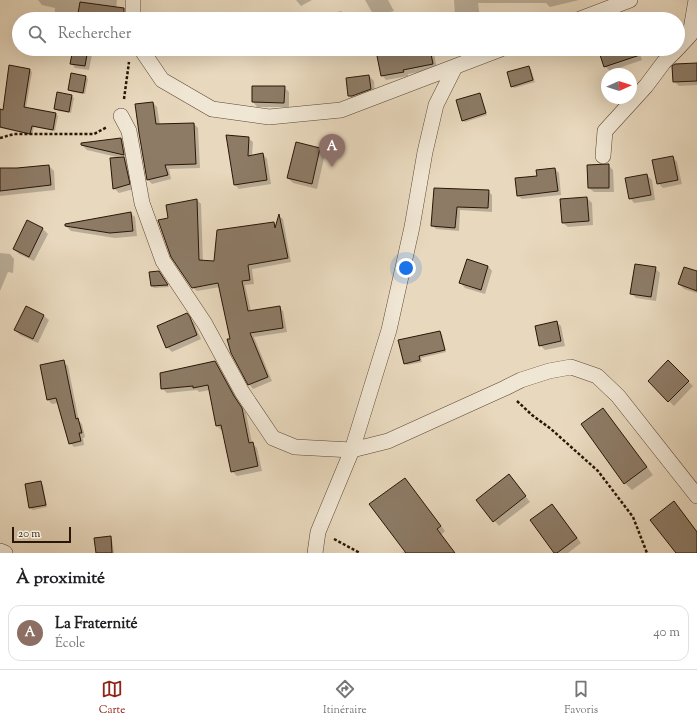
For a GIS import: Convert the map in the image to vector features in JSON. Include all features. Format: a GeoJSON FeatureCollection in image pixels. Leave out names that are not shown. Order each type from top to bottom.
{"type":"FeatureCollection","features":[{"type":"Feature","properties":{"kind":"street"},"geometry":{"type":"LineString","coordinates":[[133,0],[133,12]]}},
{"type":"Feature","properties":{"kind":"street"},"geometry":{"type":"LineString","coordinates":[[598,12],[630,0]]}},
{"type":"Feature","properties":{"kind":"street"},"geometry":{"type":"LineString","coordinates":[[685,40],[690,35],[696,0]]}},
{"type":"Feature","properties":{"kind":"street"},"geometry":{"type":"LineString","coordinates":[[138,56],[162,80],[212,109],[269,117],[341,110],[484,56]]}},
{"type":"Feature","properties":{"kind":"street"},"geometry":{"type":"LineString","coordinates":[[603,156],[605,131],[646,86],[670,56]]}},
{"type":"Feature","properties":{"kind":"street"},"geometry":{"type":"LineString","coordinates":[[315,553],[318,532],[352,450],[389,330],[412,227],[425,152],[436,105],[455,67]]}},
{"type":"Feature","properties":{"kind":"street"},"geometry":{"type":"LineString","coordinates":[[121,116],[129,131],[142,203],[163,261],[205,324],[242,392],[272,438],[295,447],[352,450],[388,441],[521,380],[549,371],[571,367],[597,376],[618,396],[697,496]]}},
{"type":"Feature","properties":{"kind":"street"},"geometry":{"type":"LineString","coordinates":[[0,551],[5,553]]}},
{"type":"Feature","properties":{"kind":"path"},"geometry":{"type":"LineString","coordinates":[[0,138],[14,134],[94,134],[111,124],[121,116],[134,56]]}},
{"type":"Feature","properties":{"kind":"path"},"geometry":{"type":"LineString","coordinates":[[505,388],[532,416],[551,429],[598,470],[633,517],[647,553]]}},
{"type":"Feature","properties":{"kind":"path"},"geometry":{"type":"LineString","coordinates":[[318,532],[360,553]]}},
{"type":"Feature","properties":{"kind":"building"},"geometry":{"type":"Polygon","coordinates":[[[80,2],[124,8],[124,12],[78,12],[80,2]]]}},
{"type":"Feature","properties":{"kind":"building"},"geometry":{"type":"Polygon","coordinates":[[[72,56],[87,56],[85,66],[70,64],[72,56]]]}},
{"type":"Feature","properties":{"kind":"building"},"geometry":{"type":"Polygon","coordinates":[[[377,56],[431,56],[433,64],[403,70],[404,72],[381,76],[377,56]]]}},
{"type":"Feature","properties":{"kind":"building"},"geometry":{"type":"Polygon","coordinates":[[[600,56],[637,56],[604,67],[600,56]]]}},
{"type":"Feature","properties":{"kind":"building"},"geometry":{"type":"Polygon","coordinates":[[[697,63],[697,81],[673,82],[672,66],[675,64],[697,63]]]}},
{"type":"Feature","properties":{"kind":"building"},"geometry":{"type":"Polygon","coordinates":[[[9,65],[30,69],[24,107],[56,113],[53,130],[32,126],[30,134],[0,127],[0,109],[3,110],[9,65]]]}},
{"type":"Feature","properties":{"kind":"building"},"geometry":{"type":"Polygon","coordinates":[[[529,66],[533,80],[511,87],[507,72],[529,66]]]}},
{"type":"Feature","properties":{"kind":"building"},"geometry":{"type":"Polygon","coordinates":[[[71,73],[86,76],[83,93],[68,90],[71,73]]]}},
{"type":"Feature","properties":{"kind":"building"},"geometry":{"type":"Polygon","coordinates":[[[369,75],[371,89],[348,96],[346,78],[369,75]]]}},
{"type":"Feature","properties":{"kind":"building"},"geometry":{"type":"Polygon","coordinates":[[[252,86],[285,86],[284,103],[252,102],[252,86]]]}},
{"type":"Feature","properties":{"kind":"building"},"geometry":{"type":"Polygon","coordinates":[[[57,92],[72,95],[69,112],[54,109],[57,92]]]}},
{"type":"Feature","properties":{"kind":"building"},"geometry":{"type":"Polygon","coordinates":[[[480,93],[486,113],[462,121],[456,100],[480,93]]]}},
{"type":"Feature","properties":{"kind":"building"},"geometry":{"type":"Polygon","coordinates":[[[153,102],[156,124],[194,123],[196,164],[165,165],[168,175],[147,180],[135,104],[153,102]]]}},
{"type":"Feature","properties":{"kind":"building"},"geometry":{"type":"Polygon","coordinates":[[[226,135],[249,137],[248,156],[263,153],[267,180],[234,185],[226,135]]]}},
{"type":"Feature","properties":{"kind":"building"},"geometry":{"type":"Polygon","coordinates":[[[121,138],[124,155],[81,145],[81,143],[121,138]]]}},
{"type":"Feature","properties":{"kind":"building"},"geometry":{"type":"Polygon","coordinates":[[[296,142],[320,148],[312,184],[287,178],[296,142]]]}},
{"type":"Feature","properties":{"kind":"building"},"geometry":{"type":"Polygon","coordinates":[[[673,156],[678,180],[657,184],[652,160],[673,156]]]}},
{"type":"Feature","properties":{"kind":"building"},"geometry":{"type":"Polygon","coordinates":[[[124,157],[130,184],[113,189],[110,158],[124,157]]]}},
{"type":"Feature","properties":{"kind":"building"},"geometry":{"type":"Polygon","coordinates":[[[609,164],[609,188],[588,188],[587,165],[609,164]]]}},
{"type":"Feature","properties":{"kind":"building"},"geometry":{"type":"Polygon","coordinates":[[[49,165],[51,185],[0,191],[0,168],[49,165]]]}},
{"type":"Feature","properties":{"kind":"building"},"geometry":{"type":"Polygon","coordinates":[[[555,168],[558,191],[517,196],[515,178],[537,176],[536,170],[555,168]]]}},
{"type":"Feature","properties":{"kind":"building"},"geometry":{"type":"Polygon","coordinates":[[[647,174],[651,195],[629,199],[625,178],[647,174]]]}},
{"type":"Feature","properties":{"kind":"building"},"geometry":{"type":"Polygon","coordinates":[[[434,188],[489,190],[488,208],[457,207],[455,228],[431,226],[434,188]]]}},
{"type":"Feature","properties":{"kind":"building"},"geometry":{"type":"Polygon","coordinates":[[[587,197],[589,221],[562,223],[560,199],[587,197]]]}},
{"type":"Feature","properties":{"kind":"building"},"geometry":{"type":"Polygon","coordinates":[[[197,199],[199,260],[214,261],[217,230],[274,222],[275,228],[279,214],[288,258],[248,265],[250,280],[242,281],[248,311],[280,306],[283,328],[250,333],[268,377],[248,385],[231,353],[227,339],[230,339],[218,283],[192,288],[171,257],[158,220],[168,218],[166,205],[197,199]]]}},
{"type":"Feature","properties":{"kind":"building"},"geometry":{"type":"Polygon","coordinates":[[[131,212],[133,231],[110,233],[65,226],[65,224],[131,212]]]}},
{"type":"Feature","properties":{"kind":"building"},"geometry":{"type":"Polygon","coordinates":[[[27,220],[43,228],[29,257],[13,249],[27,220]]]}},
{"type":"Feature","properties":{"kind":"building"},"geometry":{"type":"Polygon","coordinates":[[[467,259],[488,266],[481,290],[459,283],[467,259]]]}},
{"type":"Feature","properties":{"kind":"building"},"geometry":{"type":"Polygon","coordinates":[[[635,264],[656,267],[651,297],[630,294],[635,264]]]}},
{"type":"Feature","properties":{"kind":"building"},"geometry":{"type":"Polygon","coordinates":[[[684,267],[697,271],[697,291],[678,284],[684,267]]]}},
{"type":"Feature","properties":{"kind":"building"},"geometry":{"type":"Polygon","coordinates":[[[159,271],[168,285],[151,286],[149,272],[159,271]]]}},
{"type":"Feature","properties":{"kind":"building"},"geometry":{"type":"Polygon","coordinates":[[[26,306],[44,315],[33,339],[14,330],[26,306]]]}},
{"type":"Feature","properties":{"kind":"building"},"geometry":{"type":"Polygon","coordinates":[[[187,313],[197,335],[166,348],[157,326],[187,313]]]}},
{"type":"Feature","properties":{"kind":"building"},"geometry":{"type":"Polygon","coordinates":[[[557,321],[561,341],[539,346],[535,326],[557,321]]]}},
{"type":"Feature","properties":{"kind":"building"},"geometry":{"type":"Polygon","coordinates":[[[440,331],[445,350],[419,356],[420,360],[404,364],[398,340],[440,331]]]}},
{"type":"Feature","properties":{"kind":"building"},"geometry":{"type":"Polygon","coordinates":[[[64,360],[76,419],[78,418],[82,433],[79,433],[81,441],[69,444],[56,398],[47,400],[40,365],[64,360]]]}},
{"type":"Feature","properties":{"kind":"building"},"geometry":{"type":"Polygon","coordinates":[[[668,360],[689,381],[668,402],[648,381],[668,360]]]}},
{"type":"Feature","properties":{"kind":"building"},"geometry":{"type":"Polygon","coordinates":[[[215,361],[242,408],[249,443],[253,442],[258,466],[231,472],[221,425],[216,426],[208,385],[193,388],[193,386],[161,389],[160,373],[215,361]]]}},
{"type":"Feature","properties":{"kind":"building"},"geometry":{"type":"Polygon","coordinates":[[[603,408],[647,467],[624,484],[581,424],[603,408]]]}},
{"type":"Feature","properties":{"kind":"building"},"geometry":{"type":"Polygon","coordinates":[[[509,474],[526,496],[493,522],[476,500],[509,474]]]}},
{"type":"Feature","properties":{"kind":"building"},"geometry":{"type":"Polygon","coordinates":[[[405,478],[441,526],[437,529],[455,553],[406,553],[369,504],[405,478]]]}},
{"type":"Feature","properties":{"kind":"building"},"geometry":{"type":"Polygon","coordinates":[[[41,481],[46,505],[29,508],[25,484],[41,481]]]}},
{"type":"Feature","properties":{"kind":"building"},"geometry":{"type":"Polygon","coordinates":[[[674,501],[697,532],[697,553],[676,553],[650,520],[674,501]]]}},
{"type":"Feature","properties":{"kind":"building"},"geometry":{"type":"Polygon","coordinates":[[[552,504],[577,538],[557,553],[554,553],[530,520],[552,504]]]}},
{"type":"Feature","properties":{"kind":"building"},"geometry":{"type":"Polygon","coordinates":[[[111,536],[112,553],[96,553],[94,538],[111,536]]]}},
{"type":"Feature","properties":{"kind":"place","name":"La Fraternité"},"geometry":{"type":"Point","coordinates":[332,167]}}]}
